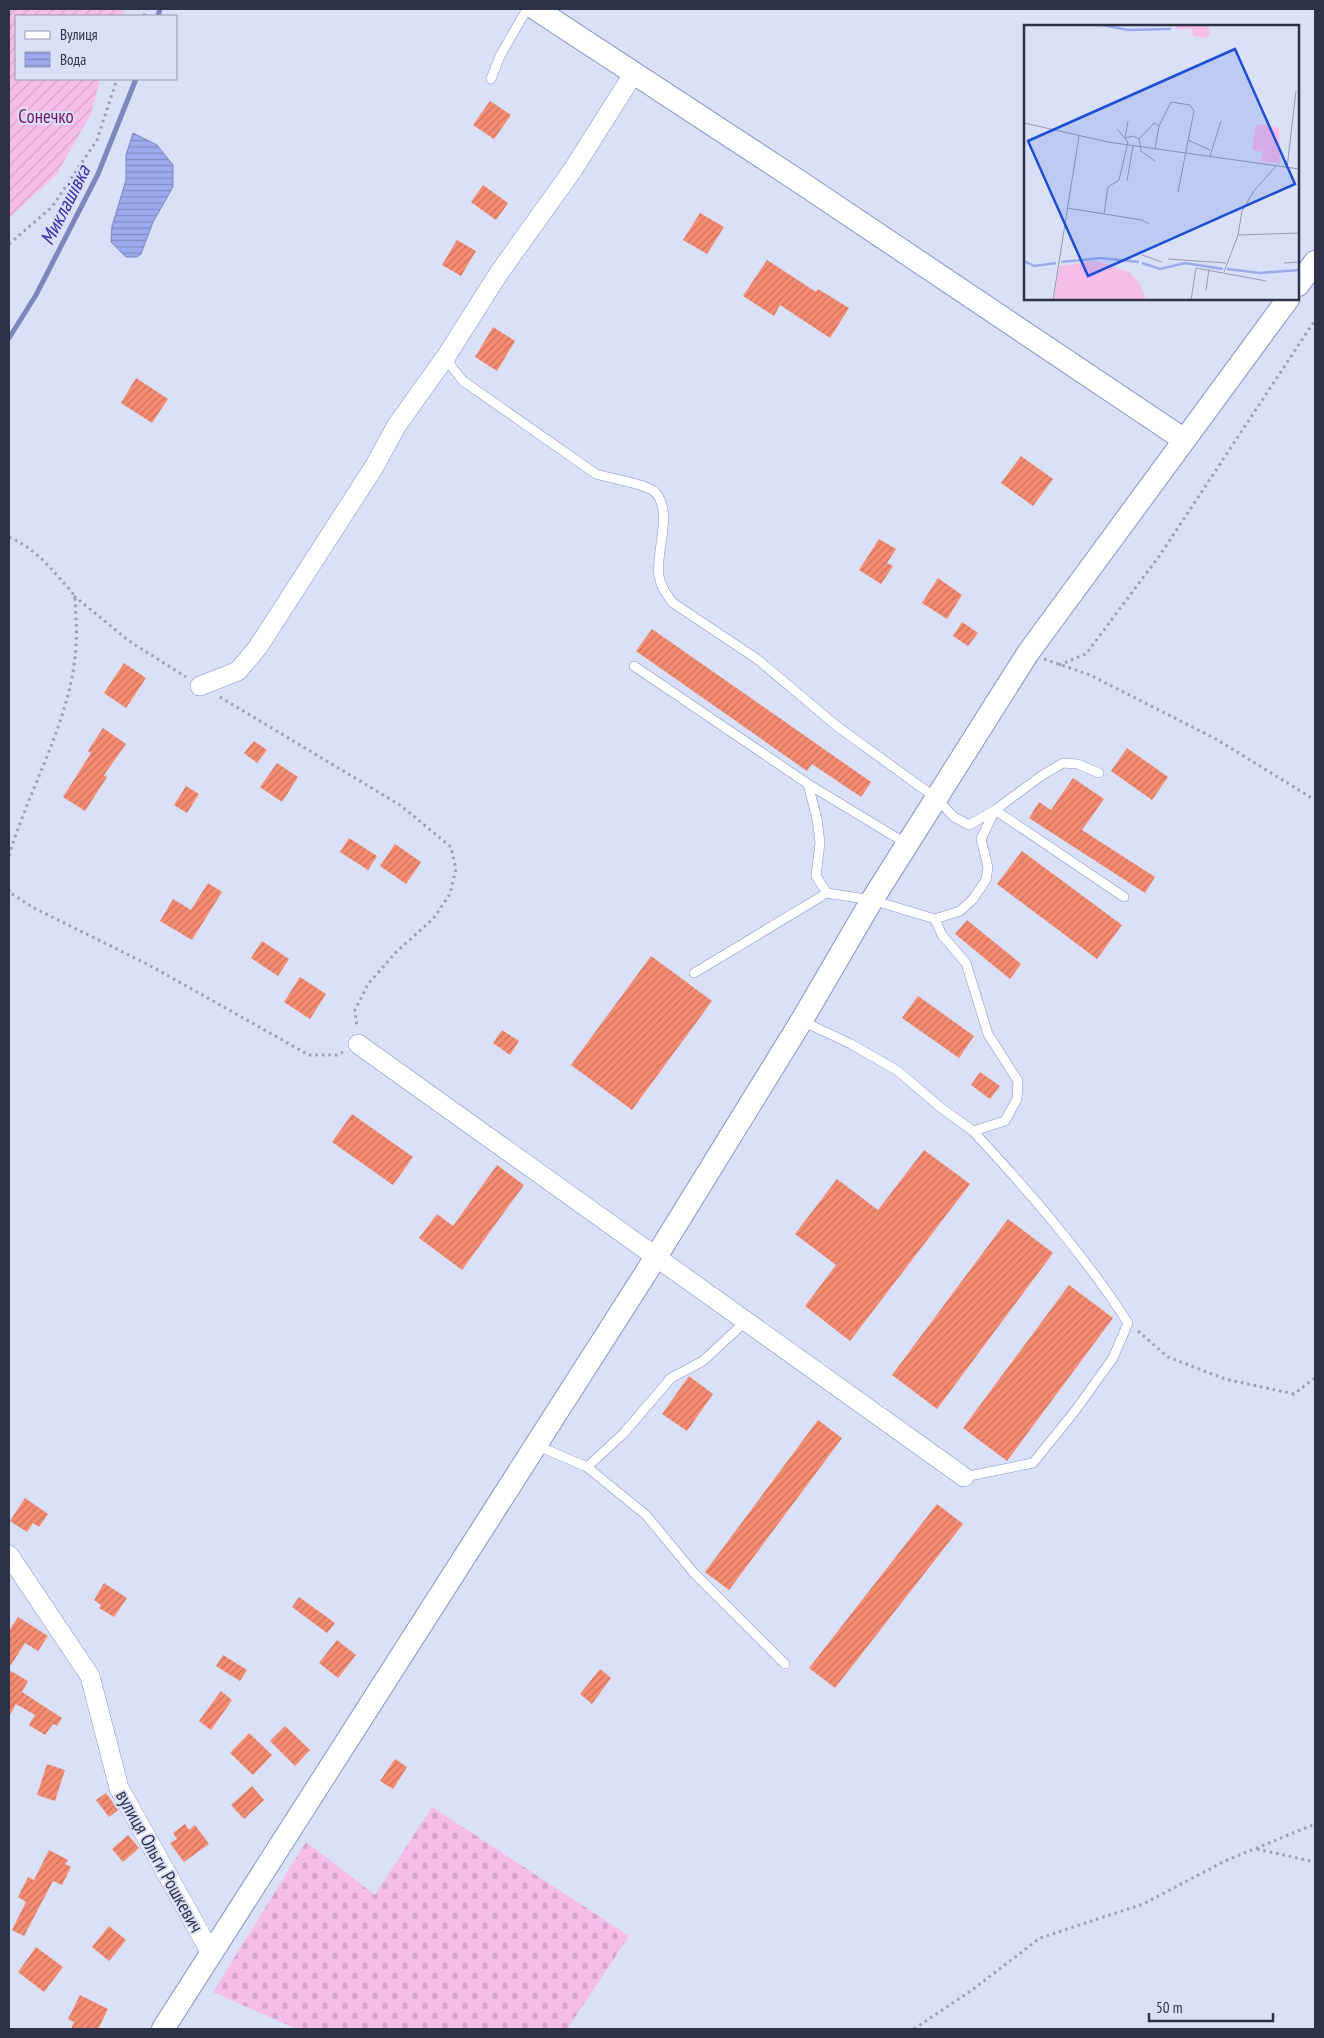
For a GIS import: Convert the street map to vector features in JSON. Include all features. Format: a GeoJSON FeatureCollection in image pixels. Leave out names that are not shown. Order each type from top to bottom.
{"type":"FeatureCollection","features":[{"type":"Feature","properties":{"kind":"street"},"geometry":{"type":"LineString","coordinates":[[536,9],[800,182],[1183,439]]}},
{"type":"Feature","properties":{"kind":"street"},"geometry":{"type":"LineString","coordinates":[[200,686],[238,671],[258,647],[374,467],[397,425],[447,355],[499,273],[572,171],[634,73]]}},
{"type":"Feature","properties":{"kind":"street"},"geometry":{"type":"LineString","coordinates":[[1299,284],[1315,262]]}},
{"type":"Feature","properties":{"kind":"street"},"geometry":{"type":"LineString","coordinates":[[163,2029],[656,1257],[802,1020],[872,900],[1028,653],[1183,439],[1287,300]]}},
{"type":"Feature","properties":{"kind":"street"},"geometry":{"type":"LineString","coordinates":[[358,1044],[964,1478]]}},
{"type":"Feature","properties":{"kind":"street","name":"вулиця Ольги Рошкевич"},"geometry":{"type":"LineString","coordinates":[[9,1556],[90,1676],[119,1788],[211,1953]]}},
{"type":"Feature","properties":{"kind":"lane"},"geometry":{"type":"LineString","coordinates":[[491,79],[500,56],[528,9]]}},
{"type":"Feature","properties":{"kind":"lane"},"geometry":{"type":"LineString","coordinates":[[447,355],[452,367],[463,380],[596,474],[616,481],[636,484],[655,492],[663,509],[663,536],[659,575],[664,591],[673,603],[757,659],[838,727],[936,798],[954,816],[969,825],[995,810],[1062,763],[1078,764],[1099,773]]}},
{"type":"Feature","properties":{"kind":"lane"},"geometry":{"type":"LineString","coordinates":[[634,666],[808,784],[907,844]]}},
{"type":"Feature","properties":{"kind":"lane"},"geometry":{"type":"LineString","coordinates":[[808,784],[817,819],[820,843],[816,876],[827,894]]}},
{"type":"Feature","properties":{"kind":"lane"},"geometry":{"type":"LineString","coordinates":[[995,810],[1124,897]]}},
{"type":"Feature","properties":{"kind":"lane"},"geometry":{"type":"LineString","coordinates":[[694,973],[827,894],[872,900],[935,919],[960,911],[973,899],[986,880],[988,867],[981,840],[995,810]]}},
{"type":"Feature","properties":{"kind":"lane"},"geometry":{"type":"LineString","coordinates":[[935,919],[942,935],[966,962],[988,1034],[1018,1081],[1017,1099],[1004,1121],[973,1131]]}},
{"type":"Feature","properties":{"kind":"lane"},"geometry":{"type":"LineString","coordinates":[[802,1020],[851,1044],[898,1071],[940,1107],[973,1131],[1050,1216],[1108,1292],[1128,1322],[1113,1358],[1075,1411],[1033,1463],[964,1478]]}},
{"type":"Feature","properties":{"kind":"lane"},"geometry":{"type":"LineString","coordinates":[[587,1468],[623,1434],[671,1378],[703,1361],[746,1321]]}},
{"type":"Feature","properties":{"kind":"lane"},"geometry":{"type":"LineString","coordinates":[[536,1445],[587,1468],[646,1516],[693,1572],[785,1664]]}},
{"type":"Feature","properties":{"kind":"path"},"geometry":{"type":"LineString","coordinates":[[9,244],[52,208],[97,140],[117,80]]}},
{"type":"Feature","properties":{"kind":"path"},"geometry":{"type":"LineString","coordinates":[[1058,665],[1086,654],[1160,555],[1315,320]]}},
{"type":"Feature","properties":{"kind":"path"},"geometry":{"type":"LineString","coordinates":[[9,538],[23,544],[45,561],[74,596],[129,641],[200,686],[262,721],[400,805],[451,847],[456,869],[450,894],[433,919],[397,951],[368,984],[356,1010],[358,1044],[337,1055],[309,1055],[149,965],[34,908],[10,892],[9,889]]}},
{"type":"Feature","properties":{"kind":"path"},"geometry":{"type":"LineString","coordinates":[[9,856],[15,836],[60,727],[71,682],[77,629],[74,596]]}},
{"type":"Feature","properties":{"kind":"path"},"geometry":{"type":"LineString","coordinates":[[1028,653],[1090,675],[1216,739],[1315,800]]}},
{"type":"Feature","properties":{"kind":"path"},"geometry":{"type":"LineString","coordinates":[[1128,1322],[1168,1357],[1225,1379],[1294,1394],[1315,1378]]}},
{"type":"Feature","properties":{"kind":"path"},"geometry":{"type":"LineString","coordinates":[[914,2029],[972,1990],[1040,1938],[1143,1904],[1225,1861],[1315,1824]]}},
{"type":"Feature","properties":{"kind":"path"},"geometry":{"type":"LineString","coordinates":[[1256,1848],[1315,1862]]}},
{"type":"Feature","properties":{"kind":"green space","name":"Сонечко"},"geometry":{"type":"Polygon","coordinates":[[[9,9],[125,9],[122,15],[15,15],[15,80],[100,80],[91,114],[56,175],[9,218],[9,9]]]}},
{"type":"Feature","properties":{"kind":"green space"},"geometry":{"type":"Polygon","coordinates":[[[432,1807],[629,1936],[567,2029],[297,2029],[213,1992],[306,1842],[375,1895],[432,1807]]]}},
{"type":"Feature","properties":{"kind":"water"},"geometry":{"type":"Polygon","coordinates":[[[133,133],[157,145],[173,165],[173,187],[153,222],[141,254],[137,257],[126,257],[111,242],[112,226],[126,180],[126,155],[133,133]]]}},
{"type":"Feature","properties":{"kind":"building"},"geometry":{"type":"Polygon","coordinates":[[[490,101],[511,115],[494,139],[473,125],[490,101]]]}},
{"type":"Feature","properties":{"kind":"building"},"geometry":{"type":"Polygon","coordinates":[[[483,185],[508,203],[496,220],[471,202],[483,185]]]}},
{"type":"Feature","properties":{"kind":"building"},"geometry":{"type":"Polygon","coordinates":[[[700,213],[724,227],[707,254],[683,240],[700,213]]]}},
{"type":"Feature","properties":{"kind":"building"},"geometry":{"type":"Polygon","coordinates":[[[457,240],[476,251],[461,276],[442,265],[457,240]]]}},
{"type":"Feature","properties":{"kind":"building"},"geometry":{"type":"Polygon","coordinates":[[[767,260],[816,292],[818,289],[849,308],[830,338],[780,305],[774,316],[743,296],[767,260]]]}},
{"type":"Feature","properties":{"kind":"building"},"geometry":{"type":"Polygon","coordinates":[[[493,327],[515,341],[497,371],[475,357],[493,327]]]}},
{"type":"Feature","properties":{"kind":"building"},"geometry":{"type":"Polygon","coordinates":[[[136,378],[168,399],[152,423],[121,403],[136,378]]]}},
{"type":"Feature","properties":{"kind":"building"},"geometry":{"type":"Polygon","coordinates":[[[1021,456],[1053,479],[1033,506],[1001,483],[1021,456]]]}},
{"type":"Feature","properties":{"kind":"building"},"geometry":{"type":"Polygon","coordinates":[[[879,539],[896,549],[887,563],[893,566],[881,584],[859,570],[879,539]]]}},
{"type":"Feature","properties":{"kind":"building"},"geometry":{"type":"Polygon","coordinates":[[[938,578],[962,595],[947,619],[922,603],[938,578]]]}},
{"type":"Feature","properties":{"kind":"building"},"geometry":{"type":"Polygon","coordinates":[[[962,622],[978,633],[968,646],[953,636],[962,622]]]}},
{"type":"Feature","properties":{"kind":"building"},"geometry":{"type":"Polygon","coordinates":[[[652,629],[871,782],[861,797],[812,764],[807,771],[636,651],[652,629]]]}},
{"type":"Feature","properties":{"kind":"building"},"geometry":{"type":"Polygon","coordinates":[[[124,663],[146,678],[126,708],[104,693],[124,663]]]}},
{"type":"Feature","properties":{"kind":"building"},"geometry":{"type":"Polygon","coordinates":[[[103,728],[126,744],[104,775],[107,777],[85,811],[63,797],[91,753],[88,751],[103,728]]]}},
{"type":"Feature","properties":{"kind":"building"},"geometry":{"type":"Polygon","coordinates":[[[254,741],[267,750],[257,763],[244,753],[254,741]]]}},
{"type":"Feature","properties":{"kind":"building"},"geometry":{"type":"Polygon","coordinates":[[[1127,748],[1168,777],[1152,800],[1111,771],[1127,748]]]}},
{"type":"Feature","properties":{"kind":"building"},"geometry":{"type":"Polygon","coordinates":[[[277,763],[298,777],[282,802],[260,787],[277,763]]]}},
{"type":"Feature","properties":{"kind":"building"},"geometry":{"type":"Polygon","coordinates":[[[1073,778],[1104,799],[1082,830],[1155,877],[1145,893],[1029,818],[1039,802],[1051,810],[1073,778]]]}},
{"type":"Feature","properties":{"kind":"building"},"geometry":{"type":"Polygon","coordinates":[[[186,786],[199,794],[187,813],[174,805],[186,786]]]}},
{"type":"Feature","properties":{"kind":"building"},"geometry":{"type":"Polygon","coordinates":[[[349,838],[377,856],[368,870],[340,852],[349,838]]]}},
{"type":"Feature","properties":{"kind":"building"},"geometry":{"type":"Polygon","coordinates":[[[395,844],[421,862],[406,884],[380,866],[395,844]]]}},
{"type":"Feature","properties":{"kind":"building"},"geometry":{"type":"Polygon","coordinates":[[[1022,851],[1122,925],[1097,959],[997,884],[1022,851]]]}},
{"type":"Feature","properties":{"kind":"building"},"geometry":{"type":"Polygon","coordinates":[[[208,883],[222,892],[192,940],[160,921],[173,899],[191,910],[208,883]]]}},
{"type":"Feature","properties":{"kind":"building"},"geometry":{"type":"Polygon","coordinates":[[[967,920],[1021,964],[1010,979],[955,934],[967,920]]]}},
{"type":"Feature","properties":{"kind":"building"},"geometry":{"type":"Polygon","coordinates":[[[262,941],[289,959],[278,976],[251,958],[262,941]]]}},
{"type":"Feature","properties":{"kind":"building"},"geometry":{"type":"Polygon","coordinates":[[[651,956],[712,1001],[632,1110],[571,1065],[651,956]]]}},
{"type":"Feature","properties":{"kind":"building"},"geometry":{"type":"Polygon","coordinates":[[[300,977],[326,994],[310,1019],[284,1002],[300,977]]]}},
{"type":"Feature","properties":{"kind":"building"},"geometry":{"type":"Polygon","coordinates":[[[918,996],[974,1036],[959,1058],[902,1018],[918,996]]]}},
{"type":"Feature","properties":{"kind":"building"},"geometry":{"type":"Polygon","coordinates":[[[502,1030],[519,1041],[510,1055],[493,1043],[502,1030]]]}},
{"type":"Feature","properties":{"kind":"building"},"geometry":{"type":"Polygon","coordinates":[[[980,1072],[1000,1086],[990,1099],[971,1085],[980,1072]]]}},
{"type":"Feature","properties":{"kind":"building"},"geometry":{"type":"Polygon","coordinates":[[[352,1114],[413,1157],[393,1185],[332,1142],[352,1114]]]}},
{"type":"Feature","properties":{"kind":"building"},"geometry":{"type":"Polygon","coordinates":[[[924,1150],[970,1184],[850,1341],[805,1306],[836,1265],[795,1234],[837,1179],[878,1210],[924,1150]]]}},
{"type":"Feature","properties":{"kind":"building"},"geometry":{"type":"Polygon","coordinates":[[[497,1165],[524,1185],[462,1270],[419,1238],[437,1214],[453,1226],[497,1165]]]}},
{"type":"Feature","properties":{"kind":"building"},"geometry":{"type":"Polygon","coordinates":[[[1008,1219],[1053,1253],[937,1409],[892,1375],[1008,1219]]]}},
{"type":"Feature","properties":{"kind":"building"},"geometry":{"type":"Polygon","coordinates":[[[1069,1285],[1113,1318],[1007,1461],[963,1428],[1069,1285]]]}},
{"type":"Feature","properties":{"kind":"building"},"geometry":{"type":"Polygon","coordinates":[[[689,1376],[713,1394],[687,1431],[662,1414],[689,1376]]]}},
{"type":"Feature","properties":{"kind":"building"},"geometry":{"type":"Polygon","coordinates":[[[818,1420],[842,1438],[729,1590],[705,1572],[818,1420]]]}},
{"type":"Feature","properties":{"kind":"building"},"geometry":{"type":"Polygon","coordinates":[[[25,1498],[48,1514],[39,1527],[33,1523],[27,1532],[10,1521],[25,1498]]]}},
{"type":"Feature","properties":{"kind":"building"},"geometry":{"type":"Polygon","coordinates":[[[937,1504],[963,1524],[835,1688],[809,1668],[937,1504]]]}},
{"type":"Feature","properties":{"kind":"building"},"geometry":{"type":"Polygon","coordinates":[[[104,1583],[127,1598],[114,1617],[99,1608],[101,1605],[94,1600],[104,1583]]]}},
{"type":"Feature","properties":{"kind":"building"},"geometry":{"type":"Polygon","coordinates":[[[299,1597],[335,1623],[327,1633],[292,1607],[299,1597]]]}},
{"type":"Feature","properties":{"kind":"building"},"geometry":{"type":"Polygon","coordinates":[[[18,1617],[48,1636],[38,1651],[25,1643],[9,1668],[9,1631],[18,1617]]]}},
{"type":"Feature","properties":{"kind":"building"},"geometry":{"type":"Polygon","coordinates":[[[337,1640],[356,1655],[338,1678],[319,1663],[337,1640]]]}},
{"type":"Feature","properties":{"kind":"building"},"geometry":{"type":"Polygon","coordinates":[[[223,1655],[247,1670],[240,1681],[216,1666],[223,1655]]]}},
{"type":"Feature","properties":{"kind":"building"},"geometry":{"type":"Polygon","coordinates":[[[600,1669],[611,1678],[592,1704],[580,1694],[600,1669]]]}},
{"type":"Feature","properties":{"kind":"building"},"geometry":{"type":"Polygon","coordinates":[[[9,1670],[28,1681],[22,1692],[62,1718],[57,1726],[53,1724],[45,1735],[29,1725],[35,1715],[16,1704],[9,1717],[9,1670]]]}},
{"type":"Feature","properties":{"kind":"building"},"geometry":{"type":"Polygon","coordinates":[[[221,1691],[232,1700],[211,1730],[199,1721],[221,1691]]]}},
{"type":"Feature","properties":{"kind":"building"},"geometry":{"type":"Polygon","coordinates":[[[285,1726],[310,1750],[295,1766],[270,1741],[285,1726]]]}},
{"type":"Feature","properties":{"kind":"building"},"geometry":{"type":"Polygon","coordinates":[[[249,1733],[272,1755],[253,1775],[230,1753],[249,1733]]]}},
{"type":"Feature","properties":{"kind":"building"},"geometry":{"type":"Polygon","coordinates":[[[395,1759],[407,1767],[393,1789],[380,1781],[395,1759]]]}},
{"type":"Feature","properties":{"kind":"building"},"geometry":{"type":"Polygon","coordinates":[[[47,1764],[65,1770],[55,1801],[37,1795],[47,1764]]]}},
{"type":"Feature","properties":{"kind":"building"},"geometry":{"type":"Polygon","coordinates":[[[252,1786],[264,1800],[244,1819],[231,1805],[252,1786]]]}},
{"type":"Feature","properties":{"kind":"building"},"geometry":{"type":"Polygon","coordinates":[[[106,1793],[118,1810],[109,1817],[96,1800],[106,1793]]]}},
{"type":"Feature","properties":{"kind":"building"},"geometry":{"type":"Polygon","coordinates":[[[185,1824],[189,1830],[195,1825],[209,1844],[184,1862],[170,1843],[177,1839],[173,1833],[185,1824]]]}},
{"type":"Feature","properties":{"kind":"building"},"geometry":{"type":"Polygon","coordinates":[[[128,1835],[139,1848],[123,1862],[112,1849],[128,1835]]]}},
{"type":"Feature","properties":{"kind":"building"},"geometry":{"type":"Polygon","coordinates":[[[49,1850],[68,1860],[65,1864],[71,1867],[62,1885],[53,1881],[24,1936],[12,1930],[26,1902],[18,1897],[28,1877],[34,1880],[49,1850]]]}},
{"type":"Feature","properties":{"kind":"building"},"geometry":{"type":"Polygon","coordinates":[[[109,1926],[126,1940],[109,1961],[92,1947],[109,1926]]]}},
{"type":"Feature","properties":{"kind":"building"},"geometry":{"type":"Polygon","coordinates":[[[36,1947],[63,1967],[44,1992],[18,1972],[36,1947]]]}},
{"type":"Feature","properties":{"kind":"building"},"geometry":{"type":"Polygon","coordinates":[[[80,1995],[108,2009],[98,2029],[71,2029],[74,2022],[68,2019],[80,1995]]]}},
{"type":"Feature","properties":{"kind":"waterway","name":"Миклашівка"},"geometry":{"type":"LineString","coordinates":[[158,15],[160,9]]}},
{"type":"Feature","properties":{"kind":"waterway","name":"Миклашівка"},"geometry":{"type":"LineString","coordinates":[[9,338],[36,295],[98,174],[136,80]]}}]}
